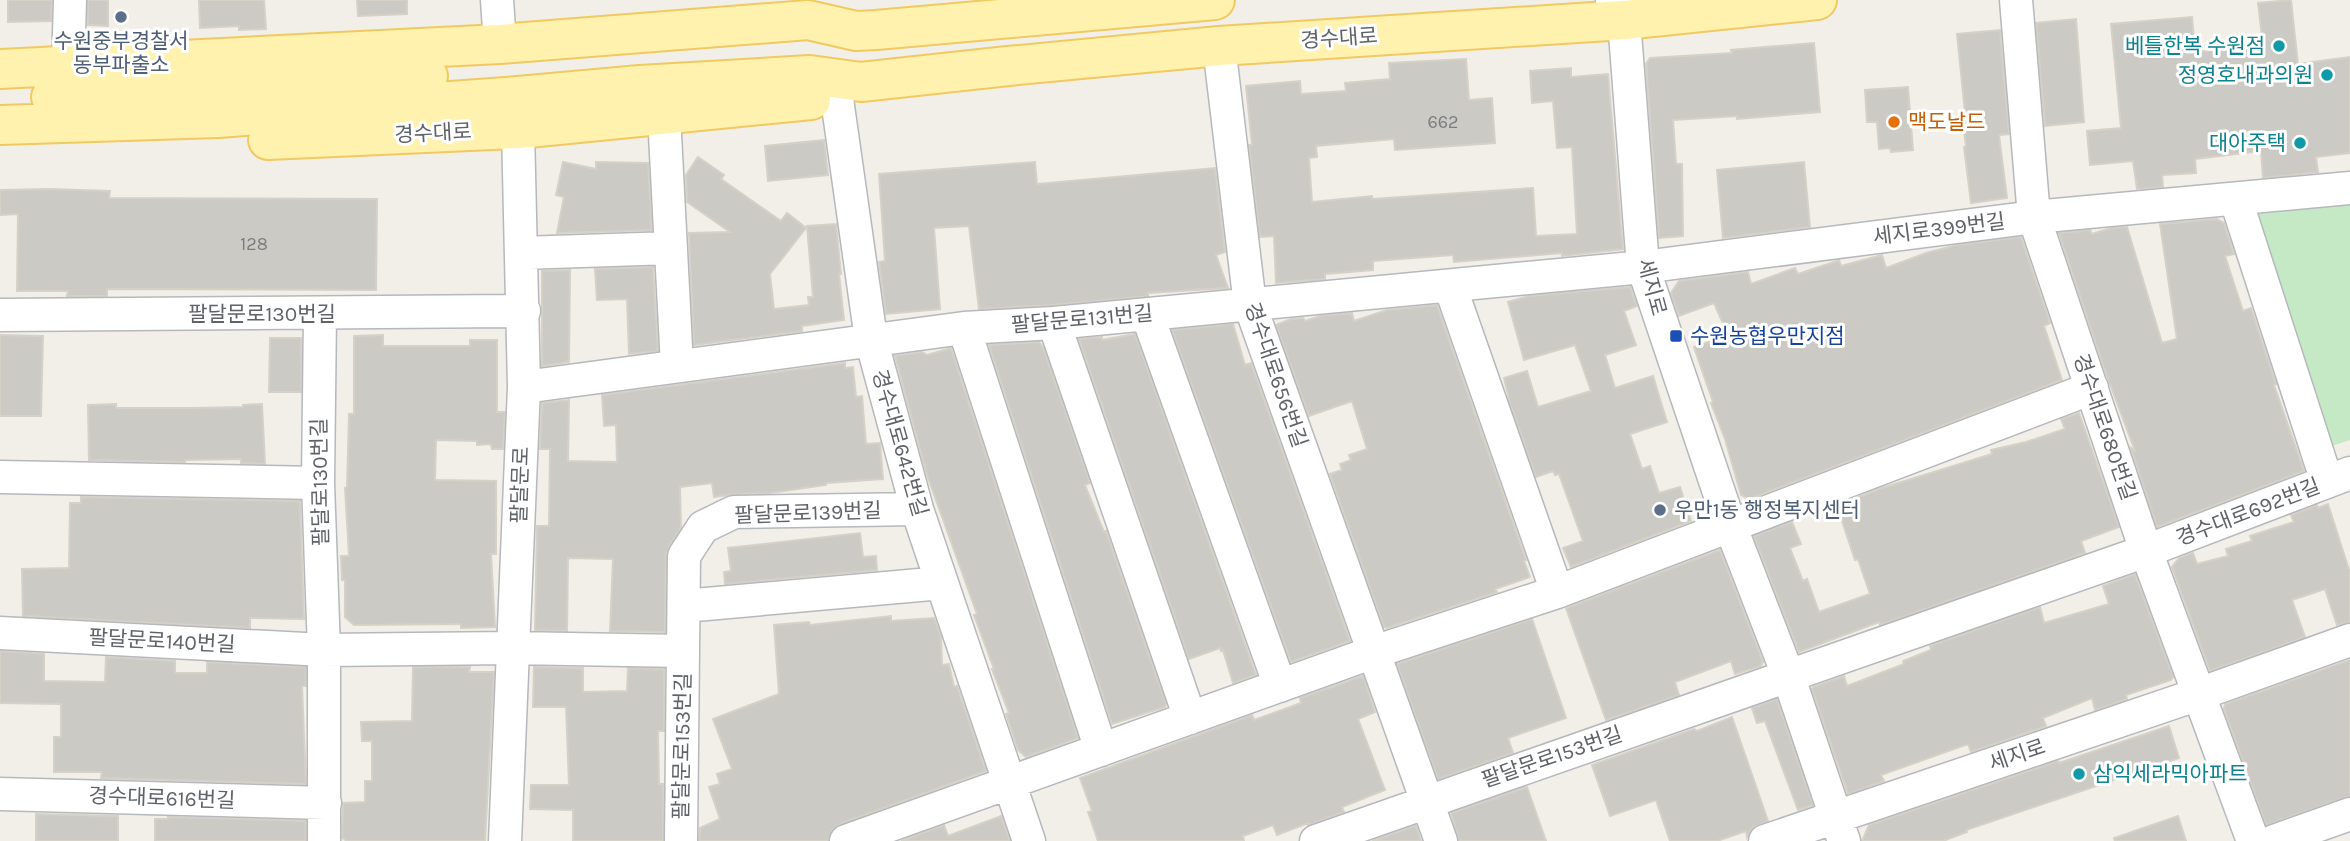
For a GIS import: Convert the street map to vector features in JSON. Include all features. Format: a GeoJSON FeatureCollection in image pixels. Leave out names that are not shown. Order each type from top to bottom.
{"type":"FeatureCollection","features":[{"type":"Feature","properties":{"kind":"main road"},"geometry":{"type":"LineString","coordinates":[[0,69],[500,44],[808,20],[1215,0]]}},
{"type":"Feature","properties":{"kind":"main road","name":"경수대로"},"geometry":{"type":"LineString","coordinates":[[0,152],[518,129],[811,100],[848,87],[1219,46],[1618,10],[1817,0]]}},
{"type":"Feature","properties":{"kind":"main road"},"geometry":{"type":"LineString","coordinates":[[0,125],[218,118],[506,97],[808,48],[838,19]]}},
{"type":"Feature","properties":{"kind":"main road"},"geometry":{"type":"LineString","coordinates":[[0,100],[639,74]]}},
{"type":"Feature","properties":{"kind":"main road","name":"경수대로"},"geometry":{"type":"LineString","coordinates":[[639,74],[810,75],[848,87]]}},
{"type":"Feature","properties":{"kind":"street"},"geometry":{"type":"LineString","coordinates":[[68,67],[70,0]]}},
{"type":"Feature","properties":{"kind":"street"},"geometry":{"type":"LineString","coordinates":[[497,0],[500,44]]}},
{"type":"Feature","properties":{"kind":"street","name":"경수대로680번길"},"geometry":{"type":"LineString","coordinates":[[2016,0],[2034,217],[2146,551],[2253,841]]}},
{"type":"Feature","properties":{"kind":"street","name":"세지로"},"geometry":{"type":"LineString","coordinates":[[1618,10],[1643,267],[1730,525],[1788,675],[1840,829],[2199,694]]}},
{"type":"Feature","properties":{"kind":"street","name":"경수대로656번길"},"geometry":{"type":"LineString","coordinates":[[1219,46],[1250,304],[1441,841]]}},
{"type":"Feature","properties":{"kind":"street","name":"경수대로642번길"},"geometry":{"type":"LineString","coordinates":[[848,87],[871,340],[917,509],[1028,841]]}},
{"type":"Feature","properties":{"kind":"street"},"geometry":{"type":"LineString","coordinates":[[664,115],[677,366]]}},
{"type":"Feature","properties":{"kind":"street","name":"팔달문로"},"geometry":{"type":"LineString","coordinates":[[505,841],[524,387],[518,129]]}},
{"type":"Feature","properties":{"kind":"street","name":"세지로399번길"},"geometry":{"type":"LineString","coordinates":[[1643,267],[2034,217],[2350,188]]}},
{"type":"Feature","properties":{"kind":"street"},"geometry":{"type":"LineString","coordinates":[[2236,200],[2338,477]]}},
{"type":"Feature","properties":{"kind":"street"},"geometry":{"type":"LineString","coordinates":[[522,253],[671,248]]}},
{"type":"Feature","properties":{"kind":"street","name":"팔달문로131번길"},"geometry":{"type":"LineString","coordinates":[[524,387],[964,328],[1054,323],[1643,267]]}},
{"type":"Feature","properties":{"kind":"street"},"geometry":{"type":"LineString","coordinates":[[1450,286],[1557,592]]}},
{"type":"Feature","properties":{"kind":"street","name":"팔달문로130번길"},"geometry":{"type":"LineString","coordinates":[[0,315],[524,311]]}},
{"type":"Feature","properties":{"kind":"street","name":"팔달로130번길"},"geometry":{"type":"LineString","coordinates":[[320,314],[318,483],[324,650]]}},
{"type":"Feature","properties":{"kind":"street"},"geometry":{"type":"LineString","coordinates":[[1147,314],[1280,686]]}},
{"type":"Feature","properties":{"kind":"street"},"geometry":{"type":"LineString","coordinates":[[1054,323],[1189,718]]}},
{"type":"Feature","properties":{"kind":"street"},"geometry":{"type":"LineString","coordinates":[[964,328],[1101,750]]}},
{"type":"Feature","properties":{"kind":"street"},"geometry":{"type":"LineString","coordinates":[[846,841],[1374,652],[1557,592],[2092,388]]}},
{"type":"Feature","properties":{"kind":"street"},"geometry":{"type":"LineString","coordinates":[[0,477],[318,483]]}},
{"type":"Feature","properties":{"kind":"street","name":"경수대로692번길"},"geometry":{"type":"LineString","coordinates":[[2146,551],[2338,477]]}},
{"type":"Feature","properties":{"kind":"street","name":"팔달문로139번길"},"geometry":{"type":"LineString","coordinates":[[683,651],[684,556],[703,527],[734,512],[917,509]]}},
{"type":"Feature","properties":{"kind":"street"},"geometry":{"type":"LineString","coordinates":[[1788,675],[2146,551]]}},
{"type":"Feature","properties":{"kind":"street"},"geometry":{"type":"LineString","coordinates":[[684,606],[942,583]]}},
{"type":"Feature","properties":{"kind":"street","name":"팔달문로140번길"},"geometry":{"type":"LineString","coordinates":[[0,633],[324,650],[512,648]]}},
{"type":"Feature","properties":{"kind":"street"},"geometry":{"type":"LineString","coordinates":[[2199,694],[2350,640]]}},
{"type":"Feature","properties":{"kind":"street"},"geometry":{"type":"LineString","coordinates":[[512,648],[683,651]]}},
{"type":"Feature","properties":{"kind":"street"},"geometry":{"type":"LineString","coordinates":[[324,650],[324,841]]}},
{"type":"Feature","properties":{"kind":"street","name":"팔달문로153번길"},"geometry":{"type":"LineString","coordinates":[[681,841],[683,651]]}},
{"type":"Feature","properties":{"kind":"street","name":"팔달문로153번길"},"geometry":{"type":"LineString","coordinates":[[1316,841],[1788,675]]}},
{"type":"Feature","properties":{"kind":"street","name":"경수대로616번길"},"geometry":{"type":"LineString","coordinates":[[0,794],[325,803]]}},
{"type":"Feature","properties":{"kind":"street"},"geometry":{"type":"LineString","coordinates":[[2274,841],[2350,814]]}},
{"type":"Feature","properties":{"kind":"street"},"geometry":{"type":"LineString","coordinates":[[1765,841],[1840,829]]}},
{"type":"Feature","properties":{"kind":"green space"},"geometry":{"type":"Polygon","coordinates":[[[2350,202],[2350,440],[2325,448],[2254,210],[2350,202]]]}},
{"type":"Feature","properties":{"kind":"building"},"geometry":{"type":"Polygon","coordinates":[[[8,0],[52,0],[51,21],[8,22],[8,0]]]}},
{"type":"Feature","properties":{"kind":"building"},"geometry":{"type":"Polygon","coordinates":[[[88,0],[108,0],[108,26],[88,25],[88,0]]]}},
{"type":"Feature","properties":{"kind":"building"},"geometry":{"type":"Polygon","coordinates":[[[199,0],[264,0],[266,29],[239,30],[239,26],[200,28],[199,0]]]}},
{"type":"Feature","properties":{"kind":"building"},"geometry":{"type":"Polygon","coordinates":[[[357,0],[407,0],[407,14],[358,16],[357,0]]]}},
{"type":"Feature","properties":{"kind":"building"},"geometry":{"type":"Polygon","coordinates":[[[2291,0],[2298,64],[2350,57],[2350,153],[2316,157],[2318,172],[2263,178],[2261,151],[2195,159],[2196,173],[2162,175],[2163,187],[2137,189],[2133,161],[2090,165],[2087,131],[2121,128],[2111,24],[2192,17],[2195,52],[2263,46],[2258,3],[2291,0]]]}},
{"type":"Feature","properties":{"kind":"building"},"geometry":{"type":"Polygon","coordinates":[[[2076,19],[2084,122],[2045,126],[2036,23],[2076,19]]]}},
{"type":"Feature","properties":{"kind":"building"},"geometry":{"type":"Polygon","coordinates":[[[2000,30],[2009,134],[1999,135],[2007,198],[1971,203],[1964,147],[1962,113],[1965,113],[1957,34],[2000,30]]]}},
{"type":"Feature","properties":{"kind":"building"},"geometry":{"type":"Polygon","coordinates":[[[1814,43],[1820,112],[1737,119],[1737,116],[1673,120],[1676,164],[1682,164],[1683,236],[1659,238],[1646,64],[1650,58],[1732,53],[1731,50],[1814,43]]]}},
{"type":"Feature","properties":{"kind":"building"},"geometry":{"type":"Polygon","coordinates":[[[1466,59],[1469,100],[1492,98],[1495,143],[1395,150],[1394,139],[1316,146],[1317,157],[1309,158],[1312,202],[1372,196],[1372,199],[1533,188],[1536,236],[1577,234],[1572,147],[1557,148],[1553,101],[1532,103],[1530,71],[1571,68],[1571,77],[1608,74],[1623,249],[1562,256],[1562,253],[1454,262],[1453,255],[1373,261],[1373,270],[1325,274],[1325,279],[1276,283],[1274,236],[1260,237],[1249,145],[1252,145],[1246,86],[1300,81],[1301,94],[1346,91],[1345,83],[1390,79],[1389,63],[1466,59]]]}},
{"type":"Feature","properties":{"kind":"building","name":"맥도날드"},"geometry":{"type":"Polygon","coordinates":[[[1908,87],[1913,150],[1891,152],[1890,148],[1879,149],[1877,122],[1867,122],[1865,90],[1908,87]]]}},
{"type":"Feature","properties":{"kind":"building"},"geometry":{"type":"Polygon","coordinates":[[[824,140],[828,175],[768,181],[765,146],[824,140]]]}},
{"type":"Feature","properties":{"kind":"building"},"geometry":{"type":"Polygon","coordinates":[[[698,157],[724,175],[721,179],[781,221],[787,213],[806,228],[770,274],[774,309],[809,305],[808,297],[813,297],[807,226],[836,224],[844,320],[802,326],[802,331],[694,345],[689,233],[730,232],[687,202],[686,175],[698,157]]]}},
{"type":"Feature","properties":{"kind":"building"},"geometry":{"type":"Polygon","coordinates":[[[563,162],[596,169],[596,162],[648,163],[652,230],[557,233],[564,197],[556,195],[563,162]]]}},
{"type":"Feature","properties":{"kind":"building"},"geometry":{"type":"Polygon","coordinates":[[[1035,162],[1037,184],[1215,168],[1225,252],[1216,255],[1228,288],[1148,293],[1148,296],[1053,305],[979,309],[969,226],[934,228],[940,309],[886,314],[879,262],[885,261],[879,174],[1035,162]]]}},
{"type":"Feature","properties":{"kind":"building"},"geometry":{"type":"Polygon","coordinates":[[[1804,162],[1810,227],[1723,238],[1717,170],[1804,162]]]}},
{"type":"Feature","properties":{"kind":"building"},"geometry":{"type":"Polygon","coordinates":[[[0,190],[110,191],[109,198],[377,199],[376,290],[107,289],[107,296],[67,296],[68,291],[17,291],[18,214],[0,215],[0,190]]]}},
{"type":"Feature","properties":{"kind":"building"},"geometry":{"type":"Polygon","coordinates":[[[2217,219],[2224,223],[2234,254],[2225,256],[2243,311],[2251,308],[2304,471],[2157,527],[2131,448],[2135,451],[2059,233],[2090,230],[2092,234],[2111,228],[2127,227],[2162,343],[2177,339],[2160,224],[2217,219]]]}},
{"type":"Feature","properties":{"kind":"building"},"geometry":{"type":"Polygon","coordinates":[[[2021,237],[2050,323],[2044,326],[2062,380],[1749,499],[1741,495],[1694,347],[1728,335],[1714,303],[1679,316],[1671,293],[1679,281],[1748,272],[1751,284],[1795,268],[1798,274],[1839,260],[1841,266],[1882,255],[1886,268],[1957,245],[2021,237]]]}},
{"type":"Feature","properties":{"kind":"building"},"geometry":{"type":"Polygon","coordinates":[[[653,267],[658,351],[629,354],[627,299],[597,300],[595,269],[653,267]]]}},
{"type":"Feature","properties":{"kind":"building"},"geometry":{"type":"Polygon","coordinates":[[[570,270],[569,362],[542,366],[542,271],[570,270]]]}},
{"type":"Feature","properties":{"kind":"building"},"geometry":{"type":"Polygon","coordinates":[[[1630,287],[1637,306],[1624,311],[1636,345],[1605,355],[1615,388],[1653,376],[1667,422],[1630,434],[1642,469],[1650,466],[1659,493],[1680,487],[1691,521],[1571,567],[1563,548],[1583,541],[1559,474],[1555,475],[1553,471],[1536,477],[1504,378],[1527,371],[1538,407],[1591,391],[1575,345],[1524,360],[1508,302],[1529,296],[1630,287]]]}},
{"type":"Feature","properties":{"kind":"building"},"geometry":{"type":"Polygon","coordinates":[[[1437,305],[1530,577],[1495,589],[1497,592],[1387,628],[1384,627],[1330,474],[1342,470],[1340,464],[1351,460],[1349,455],[1367,449],[1352,401],[1309,416],[1276,325],[1291,319],[1303,318],[1305,321],[1320,316],[1352,313],[1354,321],[1387,310],[1437,305]]]}},
{"type":"Feature","properties":{"kind":"building"},"geometry":{"type":"Polygon","coordinates":[[[1233,324],[1245,365],[1251,363],[1350,641],[1291,662],[1172,330],[1233,324]]]}},
{"type":"Feature","properties":{"kind":"building"},"geometry":{"type":"Polygon","coordinates":[[[1135,334],[1256,675],[1233,683],[1223,650],[1220,648],[1189,659],[1079,339],[1102,337],[1102,340],[1135,334]]]}},
{"type":"Feature","properties":{"kind":"building"},"geometry":{"type":"Polygon","coordinates":[[[0,335],[43,336],[41,416],[0,416],[0,335]]]}},
{"type":"Feature","properties":{"kind":"building"},"geometry":{"type":"Polygon","coordinates":[[[383,335],[383,346],[470,346],[470,340],[497,340],[497,412],[505,412],[503,449],[492,449],[491,444],[477,445],[477,441],[436,440],[435,480],[496,481],[496,554],[491,554],[495,627],[461,628],[461,624],[354,625],[345,617],[345,580],[342,580],[341,556],[349,556],[345,488],[349,414],[354,414],[354,336],[383,335]]]}},
{"type":"Feature","properties":{"kind":"building"},"geometry":{"type":"Polygon","coordinates":[[[270,338],[301,338],[301,392],[269,392],[270,338]]]}},
{"type":"Feature","properties":{"kind":"building"},"geometry":{"type":"Polygon","coordinates":[[[1039,342],[1090,483],[1085,485],[1104,532],[1106,531],[1166,704],[1165,707],[1112,724],[989,345],[1039,342]]]}},
{"type":"Feature","properties":{"kind":"building"},"geometry":{"type":"Polygon","coordinates":[[[951,348],[1078,738],[1026,757],[1018,750],[1006,714],[1009,713],[974,615],[977,614],[927,475],[895,356],[922,352],[927,355],[951,348]]]}},
{"type":"Feature","properties":{"kind":"building"},"geometry":{"type":"Polygon","coordinates":[[[845,363],[845,368],[853,367],[856,397],[862,396],[866,444],[880,443],[883,479],[714,497],[712,483],[680,487],[681,528],[666,556],[665,632],[610,631],[613,559],[568,558],[567,631],[535,630],[537,526],[549,526],[550,449],[540,449],[542,403],[569,400],[568,461],[617,462],[616,425],[604,426],[602,395],[845,363]]]}},
{"type":"Feature","properties":{"kind":"building"},"geometry":{"type":"Polygon","coordinates":[[[116,404],[116,408],[189,408],[262,404],[265,464],[241,463],[241,459],[185,462],[89,460],[88,405],[116,404]]]}},
{"type":"Feature","properties":{"kind":"building"},"geometry":{"type":"Polygon","coordinates":[[[2079,413],[2119,527],[2081,541],[2085,553],[1880,625],[1879,622],[1799,652],[1754,536],[1792,522],[1801,544],[1790,548],[1803,581],[1807,579],[1819,612],[1870,594],[1838,509],[1844,507],[1843,503],[1992,454],[1991,450],[2065,429],[2061,419],[2079,413]]]}},
{"type":"Feature","properties":{"kind":"building"},"geometry":{"type":"Polygon","coordinates":[[[81,497],[300,501],[304,619],[250,618],[250,628],[23,616],[22,569],[69,568],[70,503],[81,503],[81,497]]]}},
{"type":"Feature","properties":{"kind":"building"},"geometry":{"type":"Polygon","coordinates":[[[2328,504],[2350,573],[2350,622],[2337,625],[2325,589],[2292,600],[2305,637],[2210,671],[2172,567],[2179,558],[2193,553],[2197,564],[2228,556],[2226,549],[2252,541],[2250,536],[2294,522],[2291,515],[2317,505],[2318,508],[2328,504]]]}},
{"type":"Feature","properties":{"kind":"building"},"geometry":{"type":"Polygon","coordinates":[[[860,533],[863,557],[876,556],[877,570],[725,584],[724,572],[731,571],[728,548],[860,533]]]}},
{"type":"Feature","properties":{"kind":"building"},"geometry":{"type":"Polygon","coordinates":[[[1720,550],[1763,662],[1761,666],[1735,674],[1731,661],[1675,682],[1679,695],[1606,720],[1566,608],[1720,550]]]}},
{"type":"Feature","properties":{"kind":"building"},"geometry":{"type":"Polygon","coordinates":[[[2135,574],[2173,677],[2171,680],[2126,695],[2127,699],[2095,710],[2092,698],[2043,718],[2046,726],[1971,752],[1968,744],[1881,775],[1884,781],[1848,794],[1813,687],[1844,676],[1847,686],[1904,664],[1903,661],[1931,650],[1930,646],[2040,607],[2044,623],[2109,604],[2103,586],[2135,574]]]}},
{"type":"Feature","properties":{"kind":"building"},"geometry":{"type":"Polygon","coordinates":[[[891,616],[891,621],[934,618],[941,637],[942,665],[949,664],[954,687],[957,686],[986,771],[840,824],[832,830],[828,841],[699,841],[700,828],[720,819],[709,787],[720,784],[717,774],[732,769],[713,719],[779,694],[774,625],[809,622],[810,625],[891,616]]]}},
{"type":"Feature","properties":{"kind":"building"},"geometry":{"type":"Polygon","coordinates":[[[1532,619],[1566,718],[1508,738],[1513,753],[1438,779],[1397,664],[1532,619]]]}},
{"type":"Feature","properties":{"kind":"building"},"geometry":{"type":"Polygon","coordinates":[[[0,651],[44,654],[44,681],[105,682],[106,657],[175,661],[175,673],[207,673],[207,662],[306,667],[306,686],[302,686],[306,784],[101,778],[102,772],[54,772],[54,737],[61,737],[61,704],[0,703],[0,651]]]}},
{"type":"Feature","properties":{"kind":"building"},"geometry":{"type":"Polygon","coordinates":[[[2350,660],[2350,796],[2266,825],[2224,709],[2225,704],[2350,660]]]}},
{"type":"Feature","properties":{"kind":"building"},"geometry":{"type":"Polygon","coordinates":[[[413,667],[470,667],[469,672],[494,672],[485,841],[347,841],[342,838],[343,803],[365,802],[365,781],[372,781],[372,741],[362,741],[361,722],[412,721],[413,667]]]}},
{"type":"Feature","properties":{"kind":"building"},"geometry":{"type":"Polygon","coordinates":[[[534,667],[583,668],[583,692],[627,691],[628,668],[664,669],[664,731],[658,731],[659,784],[663,784],[663,841],[573,841],[573,810],[530,809],[531,785],[569,785],[566,707],[533,707],[534,667]]]}},
{"type":"Feature","properties":{"kind":"building"},"geometry":{"type":"Polygon","coordinates":[[[1363,676],[1375,712],[1358,719],[1385,790],[1342,807],[1344,812],[1277,835],[1273,825],[1243,836],[1244,841],[1098,841],[1088,812],[1092,811],[1080,778],[1252,715],[1254,720],[1301,703],[1300,698],[1363,676]]]}},
{"type":"Feature","properties":{"kind":"building"},"geometry":{"type":"Polygon","coordinates":[[[1777,699],[1813,805],[1798,810],[1765,721],[1757,723],[1752,708],[1777,699]]]}},
{"type":"Feature","properties":{"kind":"building"},"geometry":{"type":"Polygon","coordinates":[[[1732,717],[1768,821],[1752,828],[1747,837],[1746,831],[1717,841],[1670,841],[1656,800],[1610,816],[1592,765],[1732,717]]]}},
{"type":"Feature","properties":{"kind":"building","name":"삼익세라믹아파트"},"geometry":{"type":"Polygon","coordinates":[[[2169,726],[2179,758],[1966,830],[1967,832],[1943,841],[1862,841],[1869,825],[2169,726]]]}},
{"type":"Feature","properties":{"kind":"building"},"geometry":{"type":"Polygon","coordinates":[[[1527,787],[1546,841],[1459,841],[1451,813],[1527,787]]]}},
{"type":"Feature","properties":{"kind":"building"},"geometry":{"type":"Polygon","coordinates":[[[36,814],[118,816],[118,841],[36,841],[36,814]]]}},
{"type":"Feature","properties":{"kind":"building"},"geometry":{"type":"Polygon","coordinates":[[[1001,816],[1010,841],[901,841],[944,825],[948,836],[1001,816]]]}},
{"type":"Feature","properties":{"kind":"building","name":"삼익세라믹아파트"},"geometry":{"type":"Polygon","coordinates":[[[2178,816],[2186,841],[2115,841],[2114,838],[2178,816]]]}},
{"type":"Feature","properties":{"kind":"building"},"geometry":{"type":"Polygon","coordinates":[[[168,817],[306,821],[306,841],[155,841],[155,819],[168,817]]]}},
{"type":"Feature","properties":{"kind":"building"},"geometry":{"type":"Polygon","coordinates":[[[1414,826],[1421,841],[1372,841],[1414,826]]]}},
{"type":"Feature","properties":{"kind":"place","name":"수원중부경찰서 동부파출소"},"geometry":{"type":"Point","coordinates":[121,17]}},
{"type":"Feature","properties":{"kind":"place","name":"베틀한복 수원점"},"geometry":{"type":"Point","coordinates":[2279,46]}},
{"type":"Feature","properties":{"kind":"place","name":"정영호내과의원"},"geometry":{"type":"Point","coordinates":[2327,75]}},
{"type":"Feature","properties":{"kind":"place","name":"맥도날드"},"geometry":{"type":"Point","coordinates":[1894,122]}},
{"type":"Feature","properties":{"kind":"place","name":"대아주택"},"geometry":{"type":"Point","coordinates":[2300,143]}},
{"type":"Feature","properties":{"kind":"place","name":"수원농협우만지점"},"geometry":{"type":"Point","coordinates":[1676,336]}},
{"type":"Feature","properties":{"kind":"place","name":"우만1동 행정복지센터"},"geometry":{"type":"Point","coordinates":[1660,510]}},
{"type":"Feature","properties":{"kind":"place","name":"삼익세라믹아파트"},"geometry":{"type":"Point","coordinates":[2079,774]}}]}
